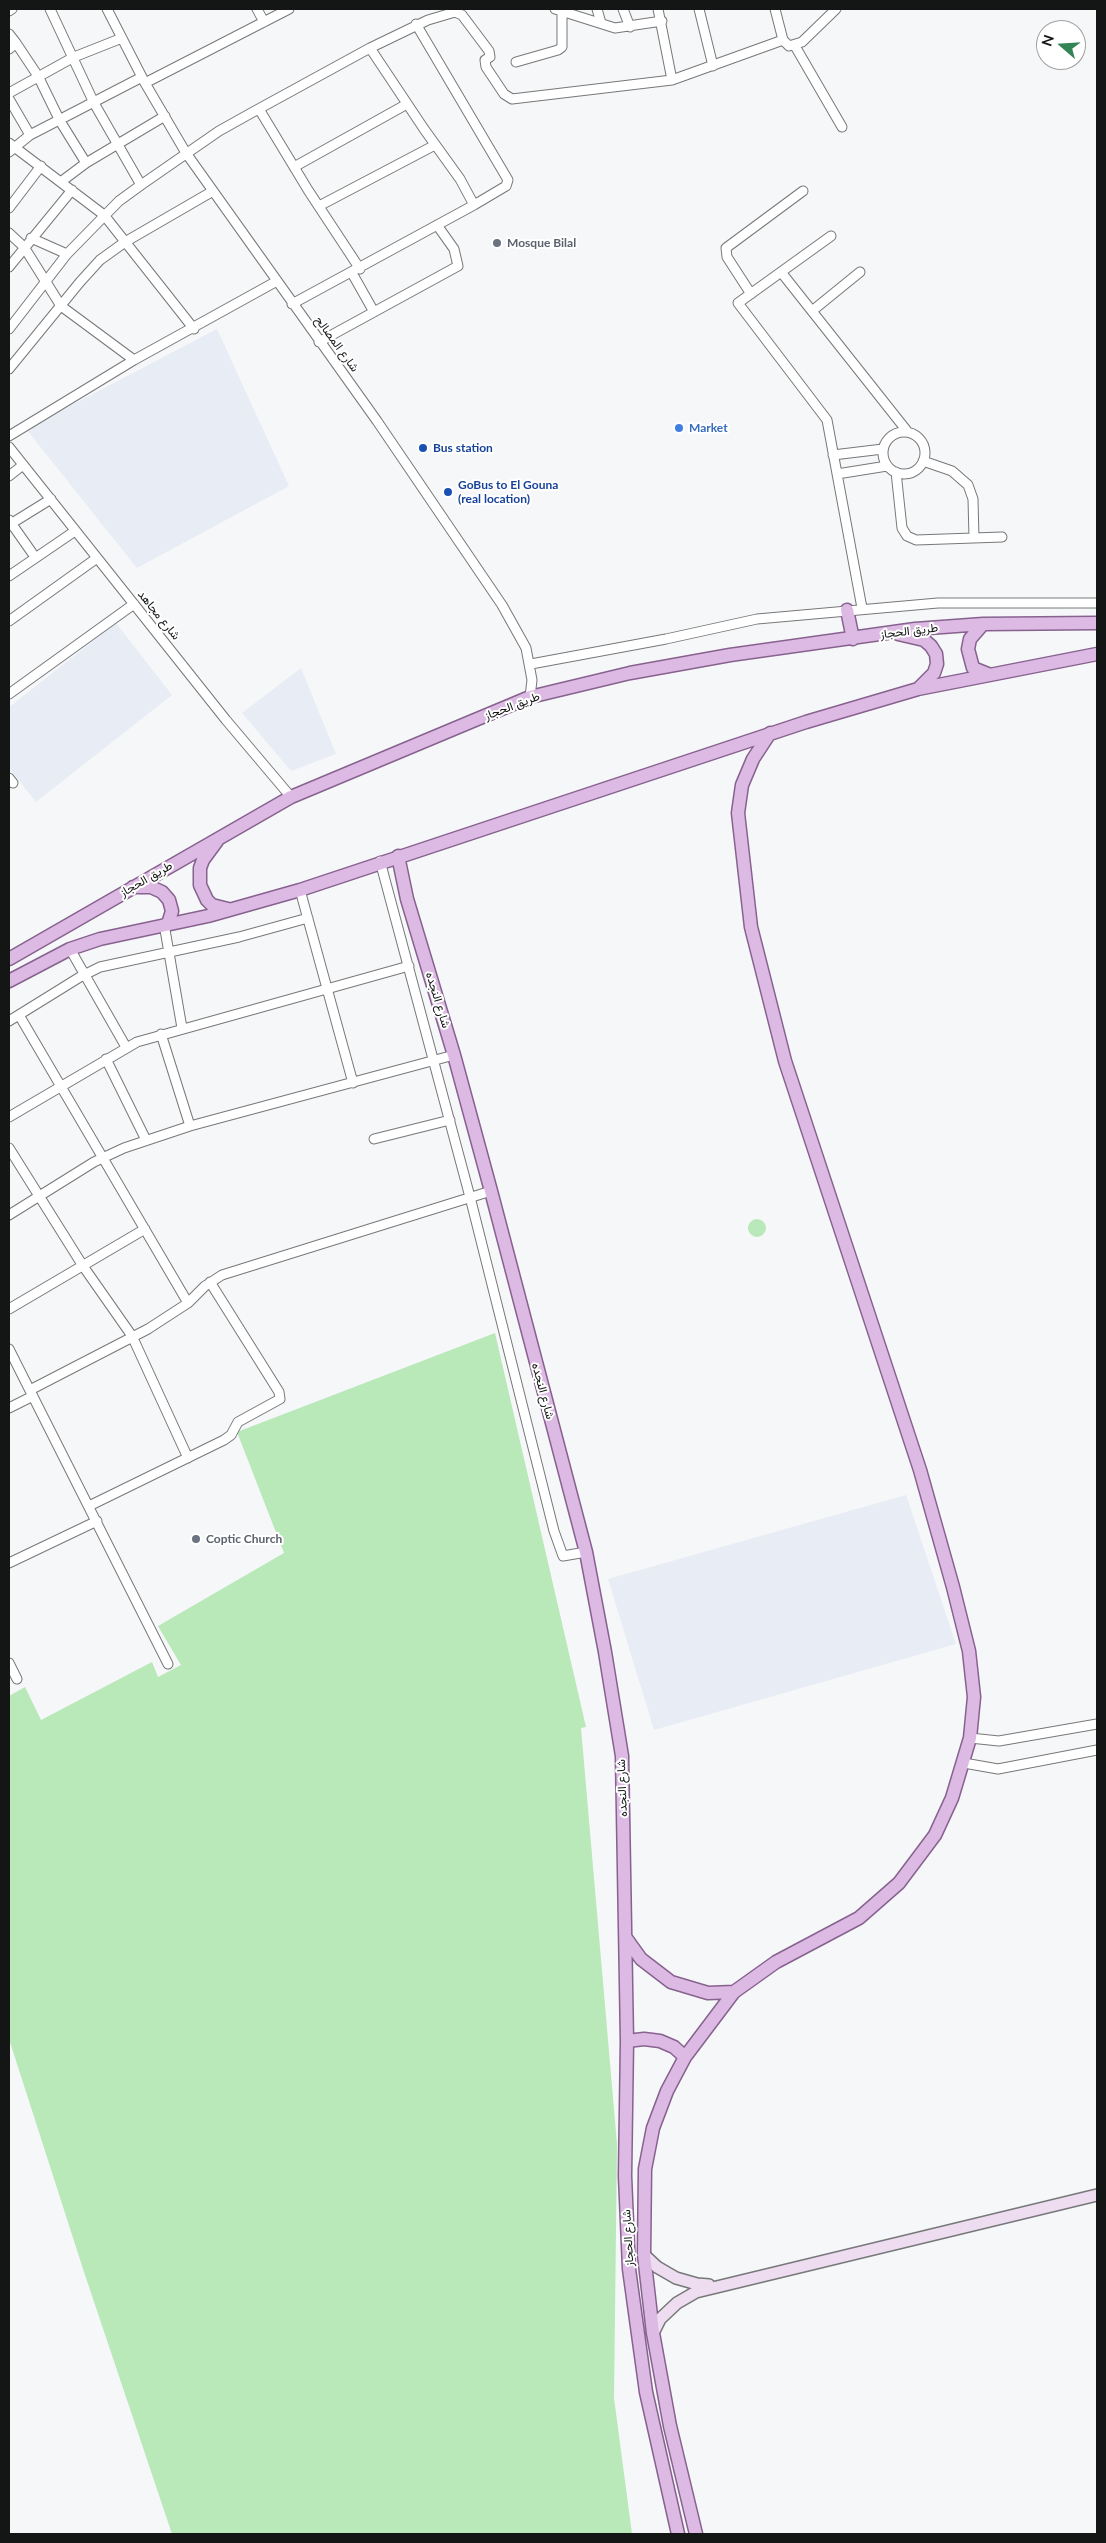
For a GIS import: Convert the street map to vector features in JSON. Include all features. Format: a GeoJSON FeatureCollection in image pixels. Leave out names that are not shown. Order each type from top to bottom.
{"type":"FeatureCollection","features":[{"type":"Feature","properties":{"kind":"main road"},"geometry":{"type":"LineString","coordinates":[[847,610],[853,639]]}},
{"type":"Feature","properties":{"kind":"main road","name":"طريق الحجاز"},"geometry":{"type":"LineString","coordinates":[[9,959],[292,797],[530,697],[630,673],[721,657],[853,639],[890,632],[983,624],[1097,623]]}},
{"type":"Feature","properties":{"kind":"main road"},"geometry":{"type":"LineString","coordinates":[[983,624],[970,639],[968,648],[973,668],[988,674]]}},
{"type":"Feature","properties":{"kind":"main road"},"geometry":{"type":"LineString","coordinates":[[890,632],[924,640],[936,654],[937,664],[934,673],[918,689]]}},
{"type":"Feature","properties":{"kind":"main road"},"geometry":{"type":"LineString","coordinates":[[9,981],[70,949],[123,933],[233,909],[300,890],[380,861],[770,733],[918,689],[1097,654]]}},
{"type":"Feature","properties":{"kind":"main road","name":"شارع الحجاز"},"geometry":{"type":"LineString","coordinates":[[696,2534],[670,2426],[653,2333],[644,2255],[645,2169],[653,2128],[667,2091],[685,2057],[734,1992],[776,1962],[859,1918],[899,1883],[935,1836],[964,1763],[970,1738],[974,1697],[969,1651],[920,1470],[786,1060],[751,927],[738,813],[742,785],[753,759],[770,733]]}},
{"type":"Feature","properties":{"kind":"main road"},"geometry":{"type":"LineString","coordinates":[[220,837],[203,860],[200,868],[200,885],[207,900],[212,905],[233,909]]}},
{"type":"Feature","properties":{"kind":"main road","name":"شارع النجده"},"geometry":{"type":"LineString","coordinates":[[398,856],[407,899],[454,1055],[586,1552],[622,1756],[626,1938]]}},
{"type":"Feature","properties":{"kind":"main road"},"geometry":{"type":"LineString","coordinates":[[133,887],[151,887],[162,892],[169,900],[172,911],[166,924]]}},
{"type":"Feature","properties":{"kind":"main road"},"geometry":{"type":"LineString","coordinates":[[626,1938],[641,1959],[671,1982],[708,1993],[734,1992]]}},
{"type":"Feature","properties":{"kind":"main road","name":"شارع الحجاز"},"geometry":{"type":"LineString","coordinates":[[626,1938],[628,2041],[626,2207],[632,2300],[650,2415],[678,2534]]}},
{"type":"Feature","properties":{"kind":"main road"},"geometry":{"type":"LineString","coordinates":[[628,2041],[644,2038],[660,2041],[674,2047],[685,2057]]}},
{"type":"Feature","properties":{"kind":"street"},"geometry":{"type":"LineString","coordinates":[[50,9],[94,103],[141,185]]}},
{"type":"Feature","properties":{"kind":"street","name":"شارع المصالح"},"geometry":{"type":"LineString","coordinates":[[107,9],[143,80],[186,153],[377,421],[502,605],[526,648],[531,664],[530,697]]}},
{"type":"Feature","properties":{"kind":"street"},"geometry":{"type":"LineString","coordinates":[[257,9],[264,22]]}},
{"type":"Feature","properties":{"kind":"street"},"geometry":{"type":"LineString","coordinates":[[194,329],[104,215],[62,181],[10,147],[94,103],[289,9]]}},
{"type":"Feature","properties":{"kind":"street"},"geometry":{"type":"LineString","coordinates":[[516,62],[558,50],[562,47],[560,9],[615,28],[662,21]]}},
{"type":"Feature","properties":{"kind":"street"},"geometry":{"type":"LineString","coordinates":[[597,9],[601,23]]}},
{"type":"Feature","properties":{"kind":"street"},"geometry":{"type":"LineString","coordinates":[[624,9],[630,27]]}},
{"type":"Feature","properties":{"kind":"street"},"geometry":{"type":"LineString","coordinates":[[658,9],[662,21],[672,80]]}},
{"type":"Feature","properties":{"kind":"street"},"geometry":{"type":"LineString","coordinates":[[699,9],[713,66]]}},
{"type":"Feature","properties":{"kind":"street"},"geometry":{"type":"LineString","coordinates":[[775,9],[783,40],[789,46],[795,46],[823,23],[836,9]]}},
{"type":"Feature","properties":{"kind":"street"},"geometry":{"type":"LineString","coordinates":[[9,329],[67,254],[104,215],[141,185],[186,153],[259,109],[416,24],[450,13],[462,15],[489,51],[490,57],[485,60],[486,67],[504,94],[512,100],[672,80],[783,40]]}},
{"type":"Feature","properties":{"kind":"street"},"geometry":{"type":"LineString","coordinates":[[292,304],[356,271],[506,186],[508,180],[416,24]]}},
{"type":"Feature","properties":{"kind":"street"},"geometry":{"type":"LineString","coordinates":[[9,34],[12,46],[38,76],[60,121],[86,163]]}},
{"type":"Feature","properties":{"kind":"street"},"geometry":{"type":"LineString","coordinates":[[9,93],[74,57],[122,38]]}},
{"type":"Feature","properties":{"kind":"street"},"geometry":{"type":"LineString","coordinates":[[795,46],[842,127]]}},
{"type":"Feature","properties":{"kind":"street"},"geometry":{"type":"LineString","coordinates":[[370,48],[460,179],[474,205]]}},
{"type":"Feature","properties":{"kind":"street"},"geometry":{"type":"LineString","coordinates":[[9,99],[30,136]]}},
{"type":"Feature","properties":{"kind":"street"},"geometry":{"type":"LineString","coordinates":[[294,167],[407,104]]}},
{"type":"Feature","properties":{"kind":"street"},"geometry":{"type":"LineString","coordinates":[[259,109],[320,206],[356,271],[374,312]]}},
{"type":"Feature","properties":{"kind":"street"},"geometry":{"type":"LineString","coordinates":[[62,181],[86,163],[164,116]]}},
{"type":"Feature","properties":{"kind":"street"},"geometry":{"type":"LineString","coordinates":[[320,206],[435,145]]}},
{"type":"Feature","properties":{"kind":"street"},"geometry":{"type":"LineString","coordinates":[[9,208],[41,166]]}},
{"type":"Feature","properties":{"kind":"street"},"geometry":{"type":"LineString","coordinates":[[9,266],[72,190]]}},
{"type":"Feature","properties":{"kind":"street"},"geometry":{"type":"LineString","coordinates":[[750,294],[727,257],[726,248],[803,191]]}},
{"type":"Feature","properties":{"kind":"street"},"geometry":{"type":"LineString","coordinates":[[9,369],[100,260],[126,242],[213,192]]}},
{"type":"Feature","properties":{"kind":"street"},"geometry":{"type":"LineString","coordinates":[[319,342],[458,266],[454,249],[437,225]]}},
{"type":"Feature","properties":{"kind":"street"},"geometry":{"type":"LineString","coordinates":[[9,233],[24,247],[60,306],[134,360]]}},
{"type":"Feature","properties":{"kind":"street"},"geometry":{"type":"LineString","coordinates":[[831,236],[738,304],[826,420],[862,608]]}},
{"type":"Feature","properties":{"kind":"street"},"geometry":{"type":"LineString","coordinates":[[31,238],[67,254]]}},
{"type":"Feature","properties":{"kind":"street"},"geometry":{"type":"LineString","coordinates":[[780,272],[907,432],[921,440],[925,450],[923,461],[912,472],[896,472],[887,466],[883,456],[883,449],[891,435],[907,432]]}},
{"type":"Feature","properties":{"kind":"street"},"geometry":{"type":"LineString","coordinates":[[812,311],[860,272]]}},
{"type":"Feature","properties":{"kind":"street"},"geometry":{"type":"LineString","coordinates":[[9,436],[134,360],[194,329],[277,282]]}},
{"type":"Feature","properties":{"kind":"street","name":"شارع مجاهد"},"geometry":{"type":"LineString","coordinates":[[9,447],[226,720],[292,797]]}},
{"type":"Feature","properties":{"kind":"street"},"geometry":{"type":"LineString","coordinates":[[834,456],[883,449]]}},
{"type":"Feature","properties":{"kind":"street"},"geometry":{"type":"LineString","coordinates":[[923,461],[952,471],[968,485],[973,499],[974,538]]}},
{"type":"Feature","properties":{"kind":"street"},"geometry":{"type":"LineString","coordinates":[[9,476],[23,466]]}},
{"type":"Feature","properties":{"kind":"street"},"geometry":{"type":"LineString","coordinates":[[837,474],[887,466]]}},
{"type":"Feature","properties":{"kind":"street"},"geometry":{"type":"LineString","coordinates":[[896,472],[902,528],[907,536],[916,540],[1002,537]]}},
{"type":"Feature","properties":{"kind":"street"},"geometry":{"type":"LineString","coordinates":[[35,557],[10,523],[50,500]]}},
{"type":"Feature","properties":{"kind":"street"},"geometry":{"type":"LineString","coordinates":[[9,576],[76,531]]}},
{"type":"Feature","properties":{"kind":"street"},"geometry":{"type":"LineString","coordinates":[[9,621],[97,558]]}},
{"type":"Feature","properties":{"kind":"street"},"geometry":{"type":"LineString","coordinates":[[531,664],[666,639],[757,619],[862,608],[938,603],[1097,603]]}},
{"type":"Feature","properties":{"kind":"street"},"geometry":{"type":"LineString","coordinates":[[9,694],[134,604]]}},
{"type":"Feature","properties":{"kind":"street"},"geometry":{"type":"LineString","coordinates":[[380,861],[450,1120],[551,1522],[563,1556],[586,1552]]}},
{"type":"Feature","properties":{"kind":"street"},"geometry":{"type":"LineString","coordinates":[[300,890],[353,1083]]}},
{"type":"Feature","properties":{"kind":"street"},"geometry":{"type":"LineString","coordinates":[[9,1021],[84,974],[106,965],[239,937],[308,918]]}},
{"type":"Feature","properties":{"kind":"street"},"geometry":{"type":"LineString","coordinates":[[166,924],[182,1028]]}},
{"type":"Feature","properties":{"kind":"street"},"geometry":{"type":"LineString","coordinates":[[70,949],[126,1048]]}},
{"type":"Feature","properties":{"kind":"street"},"geometry":{"type":"LineString","coordinates":[[9,1117],[126,1048],[161,1034],[409,966]]}},
{"type":"Feature","properties":{"kind":"street"},"geometry":{"type":"LineString","coordinates":[[19,1015],[188,1303]]}},
{"type":"Feature","properties":{"kind":"street"},"geometry":{"type":"LineString","coordinates":[[161,1034],[190,1126]]}},
{"type":"Feature","properties":{"kind":"street"},"geometry":{"type":"LineString","coordinates":[[9,1215],[103,1157],[146,1140],[190,1126],[454,1055]]}},
{"type":"Feature","properties":{"kind":"street"},"geometry":{"type":"LineString","coordinates":[[106,1059],[146,1140]]}},
{"type":"Feature","properties":{"kind":"street"},"geometry":{"type":"LineString","coordinates":[[374,1139],[450,1120]]}},
{"type":"Feature","properties":{"kind":"street"},"geometry":{"type":"LineString","coordinates":[[9,1148],[83,1266],[132,1336],[188,1458]]}},
{"type":"Feature","properties":{"kind":"street"},"geometry":{"type":"LineString","coordinates":[[9,1408],[132,1336],[148,1329],[188,1303],[210,1282],[228,1273],[491,1191]]}},
{"type":"Feature","properties":{"kind":"street"},"geometry":{"type":"LineString","coordinates":[[9,1309],[145,1229]]}},
{"type":"Feature","properties":{"kind":"street"},"geometry":{"type":"LineString","coordinates":[[90,1506],[227,1439],[238,1422],[280,1398],[279,1392],[210,1282]]}},
{"type":"Feature","properties":{"kind":"street"},"geometry":{"type":"LineString","coordinates":[[9,1349],[90,1506],[168,1664]]}},
{"type":"Feature","properties":{"kind":"street"},"geometry":{"type":"LineString","coordinates":[[9,1563],[97,1521]]}},
{"type":"Feature","properties":{"kind":"street"},"geometry":{"type":"LineString","coordinates":[[9,1663],[17,1679]]}},
{"type":"Feature","properties":{"kind":"street"},"geometry":{"type":"LineString","coordinates":[[970,1738],[999,1741],[1097,1723],[1097,1735]]}},
{"type":"Feature","properties":{"kind":"street"},"geometry":{"type":"LineString","coordinates":[[964,1763],[998,1769],[1097,1750]]}},
{"type":"Feature","properties":{"kind":"street"},"geometry":{"type":"LineString","coordinates":[[653,2333],[660,2319],[677,2303],[696,2292],[718,2285],[1097,2195]]}},
{"type":"Feature","properties":{"kind":"street"},"geometry":{"type":"LineString","coordinates":[[644,2255],[657,2267],[676,2278],[697,2284],[718,2285]]}},
{"type":"Feature","properties":{"kind":"shaded area"},"geometry":{"type":"Polygon","coordinates":[[[217,329],[289,486],[137,568],[26,429],[217,329]]]}},
{"type":"Feature","properties":{"kind":"shaded area"},"geometry":{"type":"Polygon","coordinates":[[[116,623],[172,695],[36,802],[9,768],[9,707],[116,623]]]}},
{"type":"Feature","properties":{"kind":"shaded area"},"geometry":{"type":"Polygon","coordinates":[[[301,668],[336,754],[291,771],[242,713],[301,668]]]}},
{"type":"Feature","properties":{"kind":"shaded area"},"geometry":{"type":"Polygon","coordinates":[[[906,1495],[956,1644],[654,1730],[608,1579],[906,1495]]]}},
{"type":"Feature","properties":{"kind":"green space"},"geometry":{"type":"Polygon","coordinates":[[[757,1219],[763,1222],[766,1228],[763,1234],[757,1237],[751,1234],[748,1228],[751,1222],[757,1219]]]}},
{"type":"Feature","properties":{"kind":"green space"},"geometry":{"type":"Polygon","coordinates":[[[495,1333],[586,1727],[581,1728],[617,2144],[614,2398],[632,2534],[172,2534],[84,2272],[9,2039],[9,1696],[25,1687],[41,1720],[152,1662],[158,1677],[181,1665],[158,1626],[284,1553],[237,1432],[495,1333]]]}},
{"type":"Feature","properties":{"kind":"place","name":"Mosque Bilal"},"geometry":{"type":"Point","coordinates":[497,243]}},
{"type":"Feature","properties":{"kind":"place","name":"Market"},"geometry":{"type":"Point","coordinates":[679,428]}},
{"type":"Feature","properties":{"kind":"place","name":"Bus station"},"geometry":{"type":"Point","coordinates":[423,448]}},
{"type":"Feature","properties":{"kind":"place","name":"GoBus to El Gouna (real location)"},"geometry":{"type":"Point","coordinates":[448,492]}},
{"type":"Feature","properties":{"kind":"place","name":"Coptic Church"},"geometry":{"type":"Point","coordinates":[196,1539]}}]}
